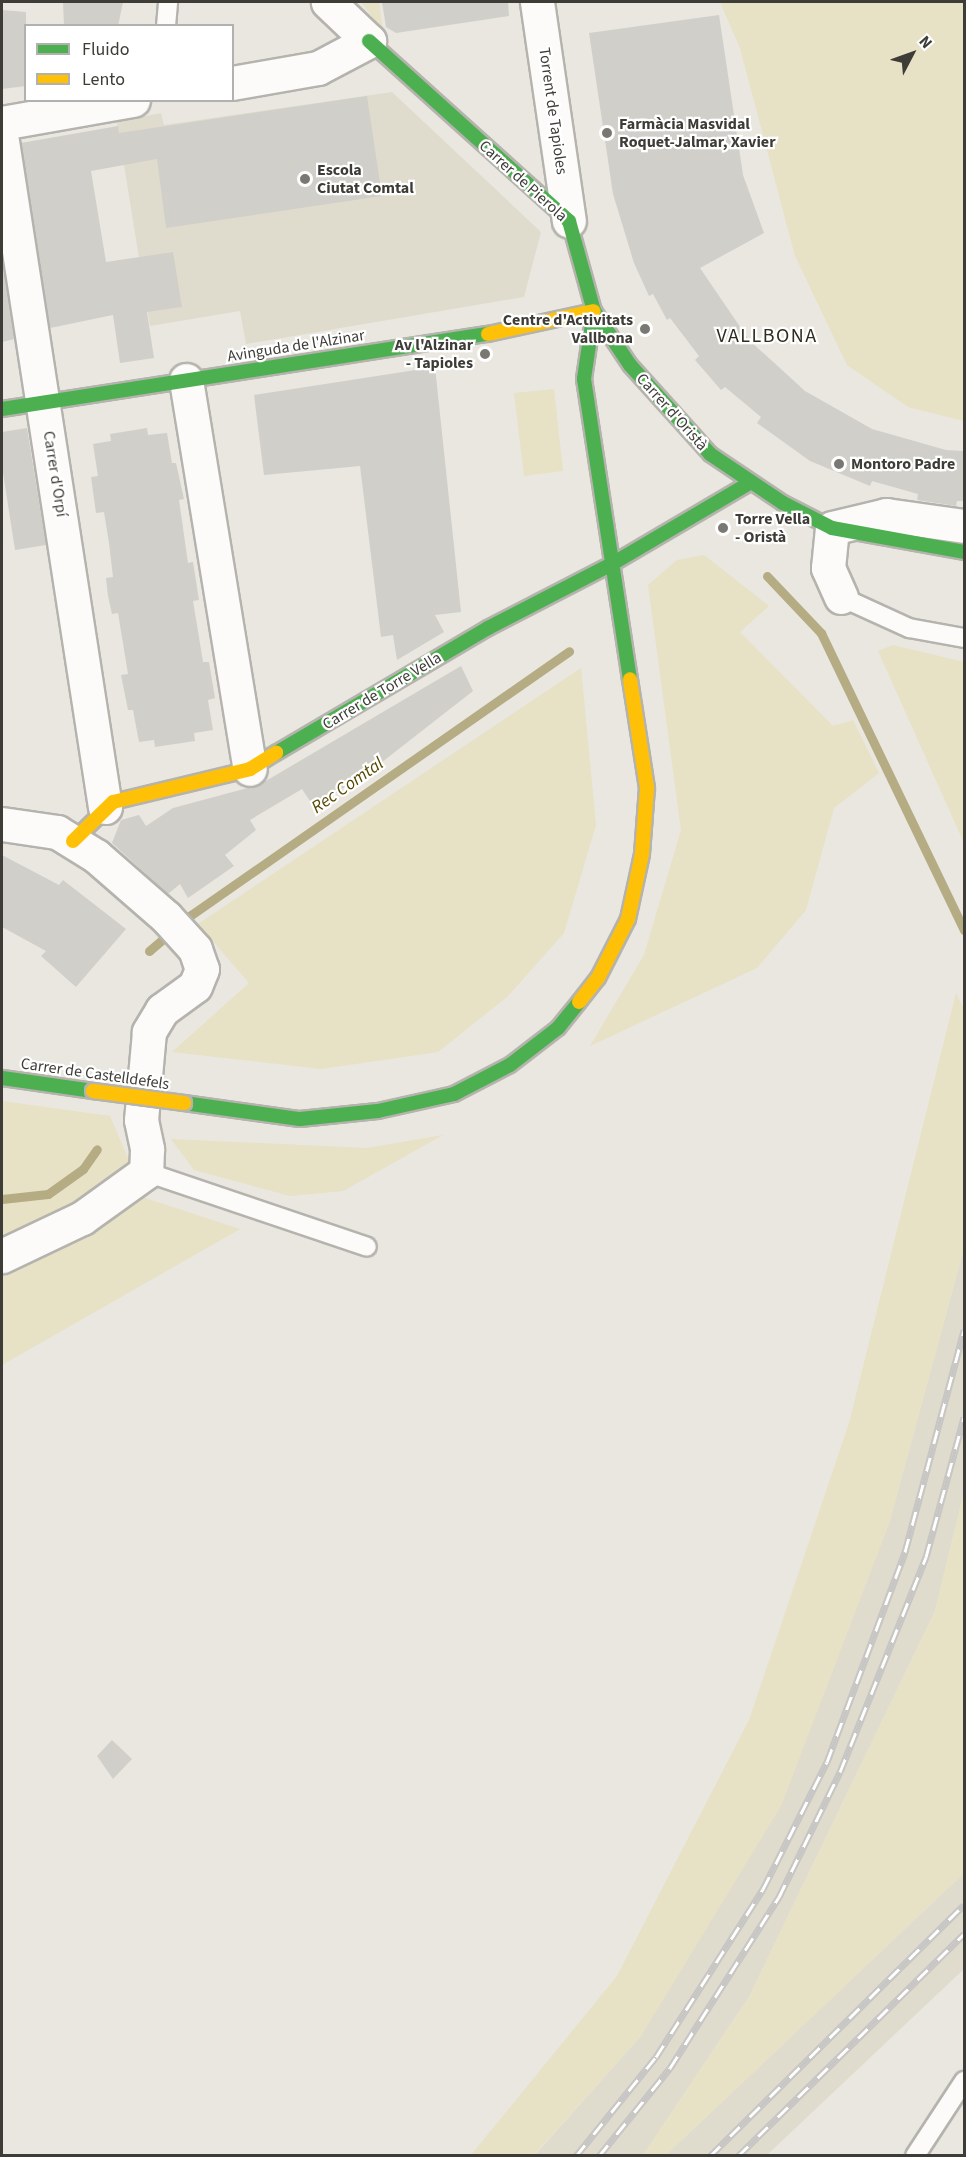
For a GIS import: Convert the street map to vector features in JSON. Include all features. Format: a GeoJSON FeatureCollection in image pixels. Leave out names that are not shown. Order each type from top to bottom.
{"type":"FeatureCollection","features":[{"type":"Feature","properties":{"kind":"street","name":"Carrer de Pierola"},"geometry":{"type":"LineString","coordinates":[[328,2],[569,221],[594,311],[584,380],[612,564]]}},
{"type":"Feature","properties":{"kind":"street","name":"Torrent de Tapioles"},"geometry":{"type":"LineString","coordinates":[[537,2],[569,221]]}},
{"type":"Feature","properties":{"kind":"street"},"geometry":{"type":"LineString","coordinates":[[234,83],[318,68],[369,41]]}},
{"type":"Feature","properties":{"kind":"street"},"geometry":{"type":"LineString","coordinates":[[2,123],[122,102]]}},
{"type":"Feature","properties":{"kind":"street","name":"Carrer d'Orpí"},"geometry":{"type":"LineString","coordinates":[[2,141],[105,807]]}},
{"type":"Feature","properties":{"kind":"street","name":"Avinguda de l'Alzinar"},"geometry":{"type":"LineString","coordinates":[[2,408],[482,335],[594,311]]}},
{"type":"Feature","properties":{"kind":"street","name":"Carrer d'Oristà"},"geometry":{"type":"LineString","coordinates":[[594,311],[630,365],[673,417],[710,454],[751,482],[832,528],[964,552]]}},
{"type":"Feature","properties":{"kind":"street"},"geometry":{"type":"LineString","coordinates":[[186,380],[250,769]]}},
{"type":"Feature","properties":{"kind":"street","name":"Carrer de Torre Vella"},"geometry":{"type":"LineString","coordinates":[[73,841],[105,807],[130,796],[250,769],[488,628],[612,564],[751,482]]}},
{"type":"Feature","properties":{"kind":"street"},"geometry":{"type":"LineString","coordinates":[[841,597],[828,568],[832,528],[886,515],[964,526]]}},
{"type":"Feature","properties":{"kind":"street","name":"Carrer de Castelldefels"},"geometry":{"type":"LineString","coordinates":[[2,1078],[300,1119],[378,1111],[454,1094],[510,1065],[558,1028],[598,978],[628,919],[642,855],[646,788],[612,564]]}},
{"type":"Feature","properties":{"kind":"street"},"geometry":{"type":"LineString","coordinates":[[2,824],[43,828],[73,841],[126,878],[176,927],[200,959],[202,969],[195,986],[162,1010],[149,1032],[141,1120],[146,1172],[82,1218],[2,1256]]}},
{"type":"Feature","properties":{"kind":"lane"},"geometry":{"type":"LineString","coordinates":[[166,24],[168,2]]}},
{"type":"Feature","properties":{"kind":"lane"},"geometry":{"type":"LineString","coordinates":[[841,597],[909,628],[964,638]]}},
{"type":"Feature","properties":{"kind":"lane"},"geometry":{"type":"LineString","coordinates":[[146,1172],[367,1247]]}},
{"type":"Feature","properties":{"kind":"lane"},"geometry":{"type":"LineString","coordinates":[[915,2156],[964,2081]]}},
{"type":"Feature","properties":{"kind":"shaded area"},"geometry":{"type":"Polygon","coordinates":[[[361,2],[379,2],[383,31],[361,2]]]}},
{"type":"Feature","properties":{"kind":"shaded area"},"geometry":{"type":"Polygon","coordinates":[[[720,2],[964,2],[964,421],[908,407],[847,365],[795,256],[740,48],[720,2]]]}},
{"type":"Feature","properties":{"kind":"shaded area","name":"Escola Ciutat Comtal"},"geometry":{"type":"Polygon","coordinates":[[[392,92],[541,232],[524,297],[246,344],[240,311],[150,326],[117,122],[161,113],[164,125],[392,92]]]}},
{"type":"Feature","properties":{"kind":"shaded area"},"geometry":{"type":"Polygon","coordinates":[[[554,389],[563,471],[524,476],[514,393],[554,389]]]}},
{"type":"Feature","properties":{"kind":"shaded area"},"geometry":{"type":"Polygon","coordinates":[[[704,555],[769,606],[740,632],[833,726],[853,720],[879,773],[834,808],[806,910],[757,968],[590,1046],[644,955],[681,830],[648,585],[677,560],[704,555]]]}},
{"type":"Feature","properties":{"kind":"shaded area"},"geometry":{"type":"Polygon","coordinates":[[[893,645],[964,662],[964,843],[878,651],[893,645]]]}},
{"type":"Feature","properties":{"kind":"shaded area"},"geometry":{"type":"Polygon","coordinates":[[[581,668],[596,825],[564,933],[507,997],[438,1052],[321,1069],[172,1052],[249,983],[198,924],[581,668]]]}},
{"type":"Feature","properties":{"kind":"shaded area"},"geometry":{"type":"Polygon","coordinates":[[[956,993],[964,1009],[964,1248],[889,1524],[781,1806],[641,2036],[534,2155],[471,2155],[617,1976],[749,1720],[849,1423],[956,993]]]}},
{"type":"Feature","properties":{"kind":"shaded area"},"geometry":{"type":"Polygon","coordinates":[[[2,1101],[110,1116],[145,1198],[240,1229],[2,1365],[2,1101]]]}},
{"type":"Feature","properties":{"kind":"shaded area"},"geometry":{"type":"Polygon","coordinates":[[[443,1135],[343,1191],[290,1196],[194,1170],[171,1139],[367,1148],[443,1135]]]}},
{"type":"Feature","properties":{"kind":"shaded area"},"geometry":{"type":"Polygon","coordinates":[[[964,1248],[964,1492],[935,1611],[749,1997],[643,2155],[534,2156],[641,2036],[889,1524],[964,1248]]]}},
{"type":"Feature","properties":{"kind":"shaded area"},"geometry":{"type":"Polygon","coordinates":[[[964,1492],[964,1873],[666,2155],[643,2155],[749,1997],[935,1611],[964,1492]]]}},
{"type":"Feature","properties":{"kind":"shaded area"},"geometry":{"type":"Polygon","coordinates":[[[964,1873],[964,1969],[767,2155],[666,2155],[964,1873]]]}},
{"type":"Feature","properties":{"kind":"building"},"geometry":{"type":"Polygon","coordinates":[[[63,2],[123,2],[118,24],[64,24],[63,2]]]}},
{"type":"Feature","properties":{"kind":"building"},"geometry":{"type":"Polygon","coordinates":[[[382,2],[508,2],[509,16],[396,33],[386,27],[382,2]]]}},
{"type":"Feature","properties":{"kind":"building"},"geometry":{"type":"Polygon","coordinates":[[[2,10],[26,12],[24,86],[2,89],[2,10]]]}},
{"type":"Feature","properties":{"kind":"building"},"geometry":{"type":"Polygon","coordinates":[[[719,15],[743,175],[764,233],[700,268],[749,340],[805,391],[872,429],[946,450],[964,451],[964,501],[957,501],[956,506],[917,500],[918,494],[872,481],[870,486],[810,461],[757,423],[761,417],[725,387],[721,390],[695,360],[699,356],[670,318],[667,320],[653,294],[649,296],[634,263],[613,194],[589,33],[719,15]]]}},
{"type":"Feature","properties":{"kind":"building"},"geometry":{"type":"Polygon","coordinates":[[[367,96],[382,196],[166,228],[157,159],[91,171],[106,262],[173,252],[182,307],[147,312],[154,358],[120,363],[113,315],[50,328],[21,143],[118,126],[119,133],[367,96]]]}},
{"type":"Feature","properties":{"kind":"building"},"geometry":{"type":"Polygon","coordinates":[[[2,260],[14,339],[2,342],[2,260]]]}},
{"type":"Feature","properties":{"kind":"building"},"geometry":{"type":"Polygon","coordinates":[[[435,367],[461,612],[435,615],[444,632],[397,660],[393,635],[381,637],[360,466],[264,475],[254,395],[435,367]]]}},
{"type":"Feature","properties":{"kind":"building"},"geometry":{"type":"Polygon","coordinates":[[[27,428],[46,545],[15,550],[2,466],[2,432],[27,428]]]}},
{"type":"Feature","properties":{"kind":"building"},"geometry":{"type":"Polygon","coordinates":[[[147,428],[148,435],[167,433],[172,463],[176,463],[184,499],[179,500],[188,563],[193,562],[199,600],[193,601],[203,662],[209,662],[215,698],[208,700],[213,730],[194,733],[195,741],[155,747],[154,740],[139,742],[133,710],[128,710],[121,675],[128,674],[118,613],[112,614],[108,596],[106,578],[113,577],[109,543],[104,512],[96,513],[91,477],[98,476],[93,444],[111,441],[110,434],[147,428]]]}},
{"type":"Feature","properties":{"kind":"building"},"geometry":{"type":"Polygon","coordinates":[[[461,666],[473,691],[377,766],[314,807],[302,789],[250,820],[256,830],[225,855],[234,866],[188,898],[180,884],[168,894],[112,843],[121,820],[139,815],[146,826],[173,808],[259,785],[461,666]]]}},
{"type":"Feature","properties":{"kind":"building"},"geometry":{"type":"Polygon","coordinates":[[[2,855],[59,885],[63,880],[126,929],[76,987],[41,956],[46,951],[2,927],[2,855]]]}},
{"type":"Feature","properties":{"kind":"building"},"geometry":{"type":"Polygon","coordinates":[[[112,1740],[132,1759],[113,1779],[97,1756],[112,1740]]]}},
{"type":"Feature","properties":{"kind":"waterway"},"geometry":{"type":"LineString","coordinates":[[767,576],[821,633],[964,930]]}},
{"type":"Feature","properties":{"kind":"waterway","name":"Rec Comtal"},"geometry":{"type":"LineString","coordinates":[[149,951],[191,915],[569,651]]}},
{"type":"Feature","properties":{"kind":"waterway","name":"Rec Comtal"},"geometry":{"type":"LineString","coordinates":[[2,1199],[48,1194],[83,1169],[97,1149]]}},
{"type":"Feature","properties":{"kind":"railway"},"geometry":{"type":"LineString","coordinates":[[576,2156],[656,2057],[763,1889],[827,1762],[905,1552],[964,1330]]}},
{"type":"Feature","properties":{"kind":"railway"},"geometry":{"type":"LineString","coordinates":[[599,2156],[670,2068],[779,1897],[840,1772],[926,1557],[964,1417]]}},
{"type":"Feature","properties":{"kind":"railway"},"geometry":{"type":"LineString","coordinates":[[710,2156],[964,1905]]}},
{"type":"Feature","properties":{"kind":"railway"},"geometry":{"type":"LineString","coordinates":[[738,2156],[964,1934]]}},
{"type":"Feature","properties":{"kind":"traffic: fast"},"geometry":{"type":"LineString","coordinates":[[369,41],[569,221],[594,311],[584,379],[630,679]]}},
{"type":"Feature","properties":{"kind":"traffic: fast"},"geometry":{"type":"LineString","coordinates":[[594,311],[630,365],[710,454],[783,503],[832,528],[964,552]]}},
{"type":"Feature","properties":{"kind":"traffic: fast"},"geometry":{"type":"LineString","coordinates":[[2,409],[488,334]]}},
{"type":"Feature","properties":{"kind":"traffic: fast"},"geometry":{"type":"LineString","coordinates":[[276,753],[488,628],[612,564],[751,482]]}},
{"type":"Feature","properties":{"kind":"traffic: fast"},"geometry":{"type":"LineString","coordinates":[[184,1103],[300,1119],[378,1111],[454,1094],[510,1065],[558,1028],[579,1002]]}},
{"type":"Feature","properties":{"kind":"traffic: fast"},"geometry":{"type":"LineString","coordinates":[[2,1078],[93,1091]]}},
{"type":"Feature","properties":{"kind":"traffic: slow"},"geometry":{"type":"LineString","coordinates":[[488,334],[594,311]]}},
{"type":"Feature","properties":{"kind":"traffic: slow"},"geometry":{"type":"LineString","coordinates":[[579,1002],[598,978],[628,919],[642,854],[647,788],[630,679]]}},
{"type":"Feature","properties":{"kind":"traffic: slow"},"geometry":{"type":"LineString","coordinates":[[73,841],[113,802],[250,769],[276,753]]}},
{"type":"Feature","properties":{"kind":"traffic: slow"},"geometry":{"type":"LineString","coordinates":[[93,1091],[184,1103]]}},
{"type":"Feature","properties":{"kind":"place","name":"Farmàcia Masvidal Roquet-Jalmar, Xavier"},"geometry":{"type":"Point","coordinates":[607,133]}},
{"type":"Feature","properties":{"kind":"place","name":"Escola Ciutat Comtal"},"geometry":{"type":"Point","coordinates":[305,179]}},
{"type":"Feature","properties":{"kind":"place","name":"Centre d'Activitats Vallbona"},"geometry":{"type":"Point","coordinates":[645,329]}},
{"type":"Feature","properties":{"kind":"place","name":"Av l'Alzinar - Tapioles"},"geometry":{"type":"Point","coordinates":[485,354]}},
{"type":"Feature","properties":{"kind":"place","name":"Montoro Padre"},"geometry":{"type":"Point","coordinates":[839,464]}},
{"type":"Feature","properties":{"kind":"place","name":"Torre Vella - Oristà"},"geometry":{"type":"Point","coordinates":[723,528]}},
{"type":"Feature","properties":{"kind":"district","name":"VALLBONA"},"geometry":{"type":"Point","coordinates":[767,336]}}]}
